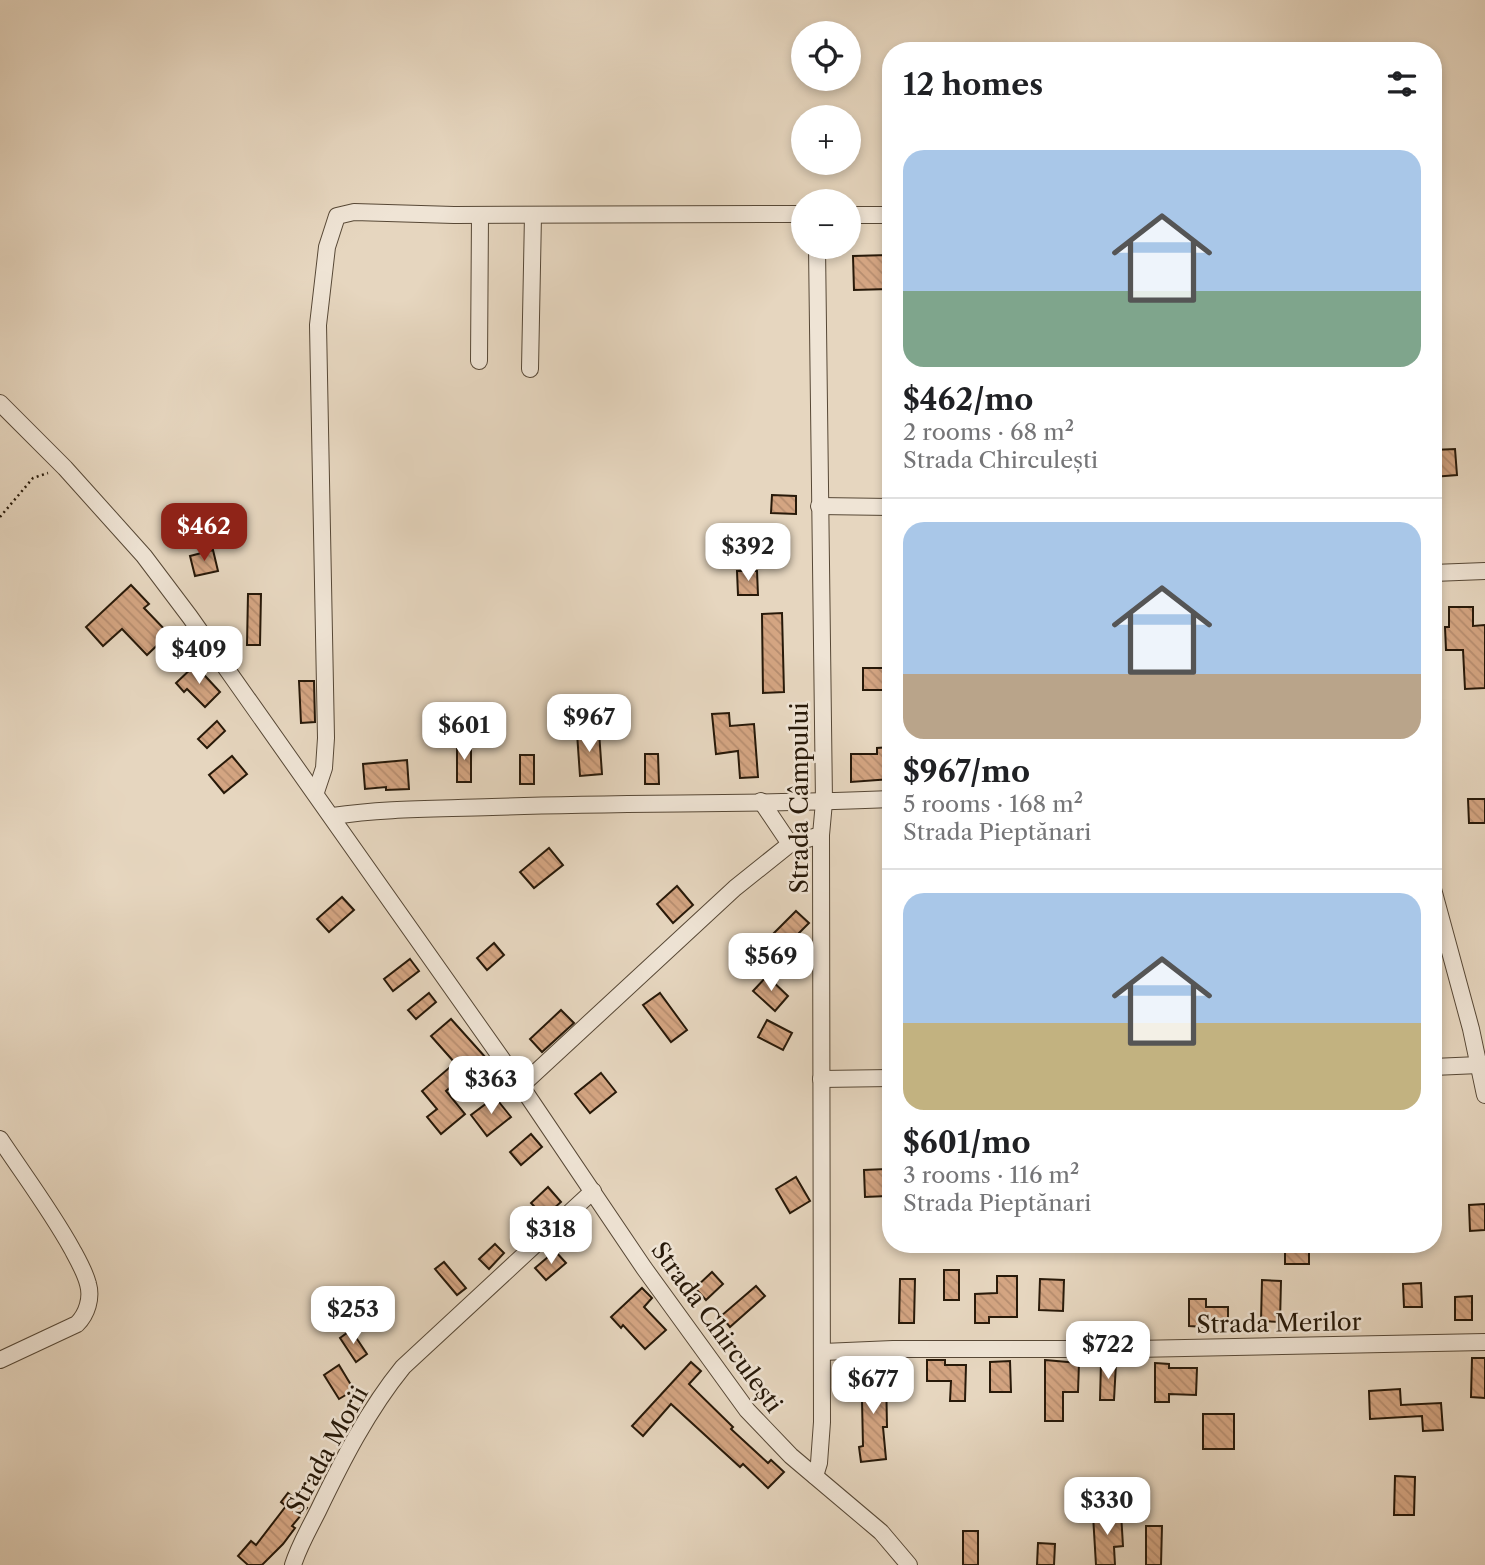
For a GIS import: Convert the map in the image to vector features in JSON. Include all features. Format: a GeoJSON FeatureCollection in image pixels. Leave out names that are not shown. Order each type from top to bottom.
{"type":"FeatureCollection","features":[{"type":"Feature","properties":{"kind":"street"},"geometry":{"type":"LineString","coordinates":[[316,792],[324,768],[326,738],[318,325],[327,247],[337,216],[354,212],[480,215],[791,214]]}},
{"type":"Feature","properties":{"kind":"street"},"geometry":{"type":"LineString","coordinates":[[479,361],[480,215]]}},
{"type":"Feature","properties":{"kind":"street"},"geometry":{"type":"LineString","coordinates":[[530,369],[533,215]]}},
{"type":"Feature","properties":{"kind":"street"},"geometry":{"type":"LineString","coordinates":[[861,215],[882,215]]}},
{"type":"Feature","properties":{"kind":"street","name":"Strada Câmpului"},"geometry":{"type":"LineString","coordinates":[[814,1476],[819,1462],[822,1422],[821,835],[824,802],[817,259]]}},
{"type":"Feature","properties":{"kind":"street"},"geometry":{"type":"LineString","coordinates":[[0,403],[65,468],[144,556],[333,816],[555,805],[882,799]]}},
{"type":"Feature","properties":{"kind":"street"},"geometry":{"type":"LineString","coordinates":[[819,506],[882,507]]}},
{"type":"Feature","properties":{"kind":"street"},"geometry":{"type":"LineString","coordinates":[[1442,572],[1485,570]]}},
{"type":"Feature","properties":{"kind":"street"},"geometry":{"type":"LineString","coordinates":[[761,801],[790,844]]}},
{"type":"Feature","properties":{"kind":"street","name":"Strada Chirculești"},"geometry":{"type":"LineString","coordinates":[[333,816],[645,1268],[747,1410],[768,1434],[814,1476],[881,1532],[909,1565]]}},
{"type":"Feature","properties":{"kind":"street"},"geometry":{"type":"LineString","coordinates":[[521,1086],[735,888],[790,844],[821,835]]}},
{"type":"Feature","properties":{"kind":"street"},"geometry":{"type":"LineString","coordinates":[[1442,923],[1485,1095]]}},
{"type":"Feature","properties":{"kind":"street"},"geometry":{"type":"LineString","coordinates":[[1442,1067],[1479,1065]]}},
{"type":"Feature","properties":{"kind":"street"},"geometry":{"type":"LineString","coordinates":[[821,1079],[882,1078]]}},
{"type":"Feature","properties":{"kind":"street"},"geometry":{"type":"LineString","coordinates":[[0,1139],[57,1223],[79,1262],[90,1293],[82,1319],[76,1324],[0,1360]]}},
{"type":"Feature","properties":{"kind":"street","name":"Strada Morii"},"geometry":{"type":"LineString","coordinates":[[293,1565],[337,1471],[394,1378],[593,1191]]}},
{"type":"Feature","properties":{"kind":"street","name":"Strada Merilor"},"geometry":{"type":"LineString","coordinates":[[822,1352],[1485,1342]]}},
{"type":"Feature","properties":{"kind":"path"},"geometry":{"type":"LineString","coordinates":[[0,517],[33,478],[65,468]]}},
{"type":"Feature","properties":{"kind":"building"},"geometry":{"type":"Polygon","coordinates":[[[882,255],[882,289],[854,290],[853,259],[861,259],[861,256],[882,255]]]}},
{"type":"Feature","properties":{"kind":"building"},"geometry":{"type":"Polygon","coordinates":[[[1455,449],[1457,475],[1442,476],[1442,450],[1455,449]]]}},
{"type":"Feature","properties":{"kind":"building"},"geometry":{"type":"Polygon","coordinates":[[[772,495],[796,496],[796,514],[771,513],[772,495]]]}},
{"type":"Feature","properties":{"kind":"building"},"geometry":{"type":"Polygon","coordinates":[[[213,550],[218,571],[195,576],[190,556],[213,550]]]}},
{"type":"Feature","properties":{"kind":"building"},"geometry":{"type":"Polygon","coordinates":[[[737,571],[757,571],[758,595],[738,595],[737,571]]]}},
{"type":"Feature","properties":{"kind":"building"},"geometry":{"type":"Polygon","coordinates":[[[131,585],[149,604],[144,608],[169,634],[147,655],[122,629],[103,646],[86,627],[131,585]]]}},
{"type":"Feature","properties":{"kind":"building"},"geometry":{"type":"Polygon","coordinates":[[[248,594],[261,594],[260,645],[247,645],[248,594]]]}},
{"type":"Feature","properties":{"kind":"building"},"geometry":{"type":"Polygon","coordinates":[[[1449,607],[1473,607],[1473,626],[1485,625],[1485,688],[1465,689],[1463,650],[1446,650],[1445,627],[1449,627],[1449,607]]]}},
{"type":"Feature","properties":{"kind":"building"},"geometry":{"type":"Polygon","coordinates":[[[782,613],[784,692],[763,693],[762,614],[782,613]]]}},
{"type":"Feature","properties":{"kind":"building"},"geometry":{"type":"Polygon","coordinates":[[[195,665],[220,692],[205,707],[187,689],[184,692],[176,683],[195,665]]]}},
{"type":"Feature","properties":{"kind":"building"},"geometry":{"type":"Polygon","coordinates":[[[863,668],[882,668],[882,690],[863,690],[863,668]]]}},
{"type":"Feature","properties":{"kind":"building"},"geometry":{"type":"Polygon","coordinates":[[[299,681],[314,681],[315,722],[301,723],[299,681]]]}},
{"type":"Feature","properties":{"kind":"building"},"geometry":{"type":"Polygon","coordinates":[[[729,713],[730,726],[754,724],[758,777],[740,778],[738,751],[716,754],[712,714],[729,713]]]}},
{"type":"Feature","properties":{"kind":"building"},"geometry":{"type":"Polygon","coordinates":[[[217,721],[225,731],[207,748],[198,739],[217,721]]]}},
{"type":"Feature","properties":{"kind":"building"},"geometry":{"type":"Polygon","coordinates":[[[599,732],[602,774],[580,776],[577,733],[599,732]]]}},
{"type":"Feature","properties":{"kind":"building"},"geometry":{"type":"Polygon","coordinates":[[[457,741],[471,741],[471,782],[457,782],[457,741]]]}},
{"type":"Feature","properties":{"kind":"building"},"geometry":{"type":"Polygon","coordinates":[[[877,748],[882,748],[882,780],[851,782],[851,754],[877,754],[877,748]]]}},
{"type":"Feature","properties":{"kind":"building"},"geometry":{"type":"Polygon","coordinates":[[[645,754],[658,754],[659,784],[645,784],[645,754]]]}},
{"type":"Feature","properties":{"kind":"building"},"geometry":{"type":"Polygon","coordinates":[[[520,755],[534,755],[534,784],[520,784],[520,755]]]}},
{"type":"Feature","properties":{"kind":"building"},"geometry":{"type":"Polygon","coordinates":[[[232,756],[247,774],[224,793],[209,775],[232,756]]]}},
{"type":"Feature","properties":{"kind":"building"},"geometry":{"type":"Polygon","coordinates":[[[407,760],[409,789],[365,789],[363,764],[407,760]]]}},
{"type":"Feature","properties":{"kind":"building"},"geometry":{"type":"Polygon","coordinates":[[[1468,799],[1485,799],[1485,823],[1469,823],[1468,799]]]}},
{"type":"Feature","properties":{"kind":"building"},"geometry":{"type":"Polygon","coordinates":[[[549,848],[563,865],[534,888],[520,872],[549,848]]]}},
{"type":"Feature","properties":{"kind":"building"},"geometry":{"type":"Polygon","coordinates":[[[677,886],[693,905],[673,923],[657,904],[677,886]]]}},
{"type":"Feature","properties":{"kind":"building"},"geometry":{"type":"Polygon","coordinates":[[[342,897],[354,910],[329,932],[317,919],[342,897]]]}},
{"type":"Feature","properties":{"kind":"building"},"geometry":{"type":"Polygon","coordinates":[[[796,911],[809,923],[778,954],[765,942],[796,911]]]}},
{"type":"Feature","properties":{"kind":"building"},"geometry":{"type":"Polygon","coordinates":[[[494,943],[504,955],[487,970],[477,958],[494,943]]]}},
{"type":"Feature","properties":{"kind":"building"},"geometry":{"type":"Polygon","coordinates":[[[410,959],[419,971],[393,991],[384,979],[410,959]]]}},
{"type":"Feature","properties":{"kind":"building"},"geometry":{"type":"Polygon","coordinates":[[[767,976],[788,996],[775,1011],[753,991],[767,976]]]}},
{"type":"Feature","properties":{"kind":"building"},"geometry":{"type":"Polygon","coordinates":[[[429,993],[436,1002],[416,1019],[408,1010],[429,993]]]}},
{"type":"Feature","properties":{"kind":"building"},"geometry":{"type":"Polygon","coordinates":[[[660,993],[687,1030],[671,1042],[643,1005],[660,993]]]}},
{"type":"Feature","properties":{"kind":"building"},"geometry":{"type":"Polygon","coordinates":[[[561,1010],[574,1023],[542,1052],[530,1039],[561,1010]]]}},
{"type":"Feature","properties":{"kind":"building"},"geometry":{"type":"Polygon","coordinates":[[[451,1019],[486,1058],[446,1091],[465,1114],[441,1134],[427,1117],[437,1109],[422,1091],[455,1063],[431,1036],[451,1019]]]}},
{"type":"Feature","properties":{"kind":"building"},"geometry":{"type":"Polygon","coordinates":[[[767,1020],[792,1033],[783,1050],[758,1037],[767,1020]]]}},
{"type":"Feature","properties":{"kind":"building"},"geometry":{"type":"Polygon","coordinates":[[[601,1073],[616,1092],[590,1113],[575,1094],[601,1073]]]}},
{"type":"Feature","properties":{"kind":"building"},"geometry":{"type":"Polygon","coordinates":[[[495,1097],[511,1117],[487,1136],[471,1115],[495,1097]]]}},
{"type":"Feature","properties":{"kind":"building"},"geometry":{"type":"Polygon","coordinates":[[[531,1134],[542,1147],[521,1165],[510,1152],[531,1134]]]}},
{"type":"Feature","properties":{"kind":"building"},"geometry":{"type":"Polygon","coordinates":[[[882,1169],[882,1196],[865,1197],[864,1170],[882,1169]]]}},
{"type":"Feature","properties":{"kind":"building"},"geometry":{"type":"Polygon","coordinates":[[[796,1177],[810,1201],[790,1213],[776,1189],[796,1177]]]}},
{"type":"Feature","properties":{"kind":"building"},"geometry":{"type":"Polygon","coordinates":[[[548,1187],[561,1202],[544,1217],[531,1203],[548,1187]]]}},
{"type":"Feature","properties":{"kind":"building"},"geometry":{"type":"Polygon","coordinates":[[[1485,1204],[1485,1230],[1470,1231],[1469,1205],[1485,1204]]]}},
{"type":"Feature","properties":{"kind":"building"},"geometry":{"type":"Polygon","coordinates":[[[495,1244],[504,1253],[489,1269],[479,1259],[495,1244]]]}},
{"type":"Feature","properties":{"kind":"building"},"geometry":{"type":"Polygon","coordinates":[[[555,1251],[566,1263],[546,1280],[535,1268],[555,1251]]]}},
{"type":"Feature","properties":{"kind":"building"},"geometry":{"type":"Polygon","coordinates":[[[1285,1253],[1309,1253],[1309,1264],[1285,1264],[1285,1253]]]}},
{"type":"Feature","properties":{"kind":"building"},"geometry":{"type":"Polygon","coordinates":[[[444,1262],[466,1288],[457,1295],[435,1269],[444,1262]]]}},
{"type":"Feature","properties":{"kind":"building"},"geometry":{"type":"Polygon","coordinates":[[[944,1270],[959,1270],[959,1300],[944,1300],[944,1270]]]}},
{"type":"Feature","properties":{"kind":"building"},"geometry":{"type":"Polygon","coordinates":[[[712,1272],[723,1284],[706,1300],[695,1288],[712,1272]]]}},
{"type":"Feature","properties":{"kind":"building"},"geometry":{"type":"Polygon","coordinates":[[[997,1276],[1017,1276],[1017,1317],[989,1317],[989,1323],[975,1323],[975,1294],[997,1293],[997,1276]]]}},
{"type":"Feature","properties":{"kind":"building"},"geometry":{"type":"Polygon","coordinates":[[[900,1279],[915,1279],[914,1323],[899,1323],[900,1279]]]}},
{"type":"Feature","properties":{"kind":"building"},"geometry":{"type":"Polygon","coordinates":[[[1040,1279],[1064,1280],[1063,1311],[1039,1310],[1040,1279]]]}},
{"type":"Feature","properties":{"kind":"building"},"geometry":{"type":"Polygon","coordinates":[[[1262,1280],[1281,1281],[1280,1322],[1261,1321],[1262,1280]]]}},
{"type":"Feature","properties":{"kind":"building"},"geometry":{"type":"Polygon","coordinates":[[[1421,1283],[1422,1307],[1404,1307],[1403,1284],[1421,1283]]]}},
{"type":"Feature","properties":{"kind":"building"},"geometry":{"type":"Polygon","coordinates":[[[756,1286],[765,1296],[730,1327],[721,1316],[756,1286]]]}},
{"type":"Feature","properties":{"kind":"building"},"geometry":{"type":"Polygon","coordinates":[[[642,1288],[652,1298],[644,1307],[666,1330],[645,1349],[623,1325],[621,1328],[611,1317],[642,1288]]]}},
{"type":"Feature","properties":{"kind":"building"},"geometry":{"type":"Polygon","coordinates":[[[1472,1296],[1472,1320],[1455,1320],[1455,1297],[1472,1296]]]}},
{"type":"Feature","properties":{"kind":"building"},"geometry":{"type":"Polygon","coordinates":[[[1189,1299],[1206,1299],[1206,1307],[1228,1307],[1228,1322],[1206,1322],[1205,1327],[1189,1326],[1189,1299]]]}},
{"type":"Feature","properties":{"kind":"building"},"geometry":{"type":"Polygon","coordinates":[[[351,1330],[367,1354],[356,1362],[340,1338],[351,1330]]]}},
{"type":"Feature","properties":{"kind":"building"},"geometry":{"type":"Polygon","coordinates":[[[1472,1358],[1485,1358],[1485,1398],[1471,1397],[1472,1358]]]}},
{"type":"Feature","properties":{"kind":"building"},"geometry":{"type":"Polygon","coordinates":[[[927,1360],[945,1360],[945,1365],[966,1365],[965,1401],[950,1401],[951,1381],[927,1381],[927,1360]]]}},
{"type":"Feature","properties":{"kind":"building"},"geometry":{"type":"Polygon","coordinates":[[[1045,1360],[1079,1363],[1078,1392],[1063,1392],[1063,1421],[1045,1421],[1045,1360]]]}},
{"type":"Feature","properties":{"kind":"building"},"geometry":{"type":"Polygon","coordinates":[[[1010,1361],[1011,1392],[990,1392],[990,1362],[1010,1361]]]}},
{"type":"Feature","properties":{"kind":"building"},"geometry":{"type":"Polygon","coordinates":[[[691,1362],[701,1371],[689,1384],[733,1427],[731,1429],[768,1463],[771,1460],[784,1472],[768,1488],[743,1464],[740,1467],[671,1404],[643,1436],[632,1426],[691,1362]]]}},
{"type":"Feature","properties":{"kind":"building"},"geometry":{"type":"Polygon","coordinates":[[[1101,1362],[1116,1363],[1114,1400],[1100,1400],[1101,1362]]]}},
{"type":"Feature","properties":{"kind":"building"},"geometry":{"type":"Polygon","coordinates":[[[1155,1363],[1169,1364],[1169,1368],[1197,1368],[1196,1395],[1169,1394],[1169,1402],[1155,1402],[1155,1363]]]}},
{"type":"Feature","properties":{"kind":"building"},"geometry":{"type":"Polygon","coordinates":[[[339,1365],[354,1390],[339,1399],[324,1375],[339,1365]]]}},
{"type":"Feature","properties":{"kind":"building"},"geometry":{"type":"Polygon","coordinates":[[[860,1373],[886,1374],[887,1427],[883,1427],[886,1459],[861,1462],[859,1447],[863,1446],[862,1400],[859,1400],[860,1373]]]}},
{"type":"Feature","properties":{"kind":"building"},"geometry":{"type":"Polygon","coordinates":[[[1400,1389],[1401,1405],[1441,1403],[1443,1430],[1423,1431],[1422,1416],[1370,1419],[1369,1391],[1400,1389]]]}},
{"type":"Feature","properties":{"kind":"building"},"geometry":{"type":"Polygon","coordinates":[[[1203,1414],[1234,1414],[1234,1449],[1203,1449],[1203,1414]]]}},
{"type":"Feature","properties":{"kind":"building"},"geometry":{"type":"Polygon","coordinates":[[[1395,1476],[1415,1477],[1414,1515],[1394,1515],[1395,1476]]]}},
{"type":"Feature","properties":{"kind":"building"},"geometry":{"type":"Polygon","coordinates":[[[288,1493],[307,1508],[292,1526],[295,1528],[283,1544],[262,1565],[248,1565],[238,1556],[251,1541],[256,1545],[286,1506],[281,1502],[288,1493]]]}},
{"type":"Feature","properties":{"kind":"building"},"geometry":{"type":"Polygon","coordinates":[[[1121,1513],[1123,1546],[1114,1547],[1115,1565],[1096,1565],[1093,1515],[1121,1513]]]}},
{"type":"Feature","properties":{"kind":"building"},"geometry":{"type":"Polygon","coordinates":[[[1146,1526],[1162,1526],[1161,1565],[1146,1565],[1146,1526]]]}},
{"type":"Feature","properties":{"kind":"building"},"geometry":{"type":"Polygon","coordinates":[[[963,1531],[978,1531],[978,1565],[963,1565],[963,1531]]]}},
{"type":"Feature","properties":{"kind":"building"},"geometry":{"type":"Polygon","coordinates":[[[1038,1543],[1055,1544],[1054,1565],[1037,1565],[1038,1543]]]}}]}
